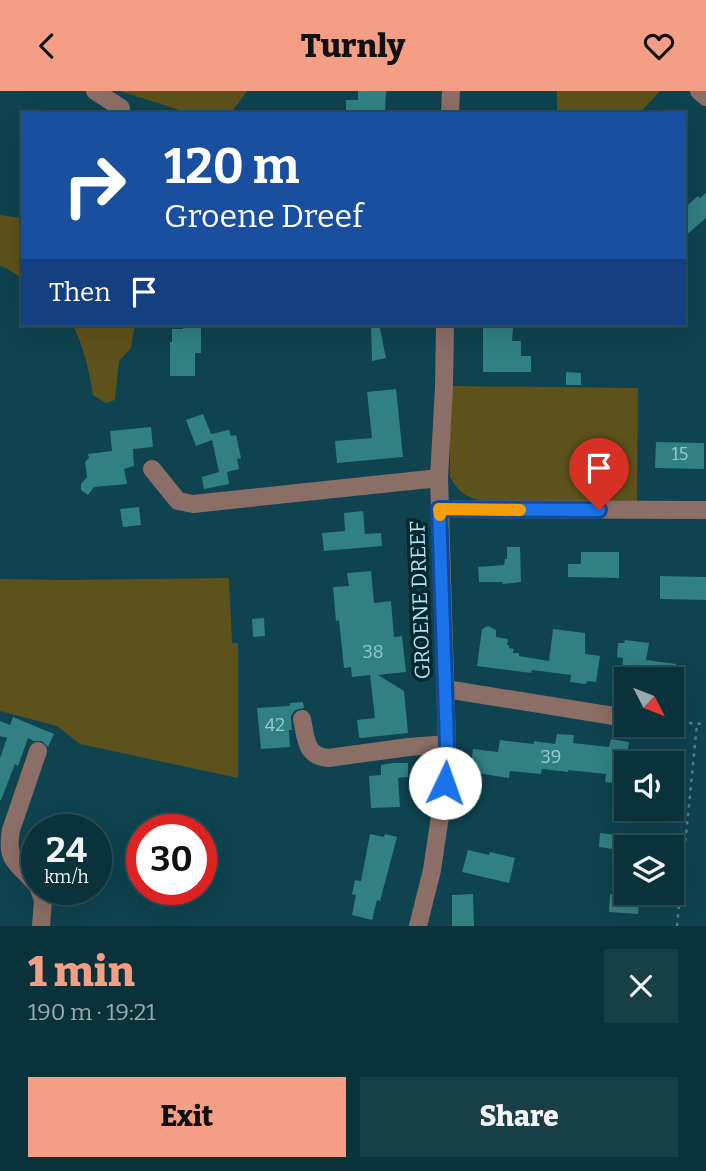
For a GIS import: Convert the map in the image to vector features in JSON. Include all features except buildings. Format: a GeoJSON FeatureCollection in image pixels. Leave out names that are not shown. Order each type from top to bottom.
{"type":"FeatureCollection","features":[{"type":"Feature","properties":{"kind":"street"},"geometry":{"type":"LineString","coordinates":[[95,91],[121,108]]}},
{"type":"Feature","properties":{"kind":"street"},"geometry":{"type":"LineString","coordinates":[[450,112],[451,91]]}},
{"type":"Feature","properties":{"kind":"street"},"geometry":{"type":"LineString","coordinates":[[699,91],[706,97]]}},
{"type":"Feature","properties":{"kind":"street","name":"GROENE DREEF"},"geometry":{"type":"LineString","coordinates":[[418,926],[432,870],[445,783],[447,744],[439,509],[445,326]]}},
{"type":"Feature","properties":{"kind":"street"},"geometry":{"type":"LineString","coordinates":[[152,469],[178,501],[193,504],[439,478]]}},
{"type":"Feature","properties":{"kind":"street","name":"GROENE DREEF"},"geometry":{"type":"LineString","coordinates":[[439,509],[706,510]]}},
{"type":"Feature","properties":{"kind":"street","name":"GROENE DREEF"},"geometry":{"type":"LineString","coordinates":[[446,689],[614,716]]}},
{"type":"Feature","properties":{"kind":"street"},"geometry":{"type":"LineString","coordinates":[[302,719],[309,749],[318,757],[447,744]]}},
{"type":"Feature","properties":{"kind":"street"},"geometry":{"type":"LineString","coordinates":[[21,869],[10,854],[8,843],[38,751]]}},
{"type":"Feature","properties":{"kind":"street"},"geometry":{"type":"LineString","coordinates":[[41,926],[43,905]]}},
{"type":"Feature","properties":{"kind":"path"},"geometry":{"type":"LineString","coordinates":[[684,723],[706,725]]}},
{"type":"Feature","properties":{"kind":"path"},"geometry":{"type":"LineString","coordinates":[[677,926],[697,724]]}},
{"type":"Feature","properties":{"kind":"shaded area"},"geometry":{"type":"Polygon","coordinates":[[[120,91],[247,91],[231,112],[186,112],[120,91]]]}},
{"type":"Feature","properties":{"kind":"shaded area"},"geometry":{"type":"Polygon","coordinates":[[[557,91],[660,91],[641,112],[557,112],[557,91]]]}},
{"type":"Feature","properties":{"kind":"shaded area"},"geometry":{"type":"Polygon","coordinates":[[[0,215],[21,218],[21,278],[0,266],[0,215]]]}},
{"type":"Feature","properties":{"kind":"shaded area"},"geometry":{"type":"Polygon","coordinates":[[[73,326],[135,326],[131,348],[119,361],[115,400],[106,403],[93,395],[80,341],[73,326]]]}},
{"type":"Feature","properties":{"kind":"shaded area"},"geometry":{"type":"Polygon","coordinates":[[[450,386],[638,388],[637,505],[486,501],[465,494],[450,477],[450,386]]]}},
{"type":"Feature","properties":{"kind":"shaded area"},"geometry":{"type":"Polygon","coordinates":[[[229,578],[232,643],[238,643],[238,778],[80,744],[57,726],[0,711],[0,579],[229,578]]]}},
{"type":"Feature","properties":{"kind":"slow traffic"},"geometry":{"type":"LineString","coordinates":[[440,515],[439,509],[520,510]]}},
{"type":"Feature","properties":{"kind":"route"},"geometry":{"type":"LineString","coordinates":[[445,783],[447,744],[439,509],[599,510]]}}]}
